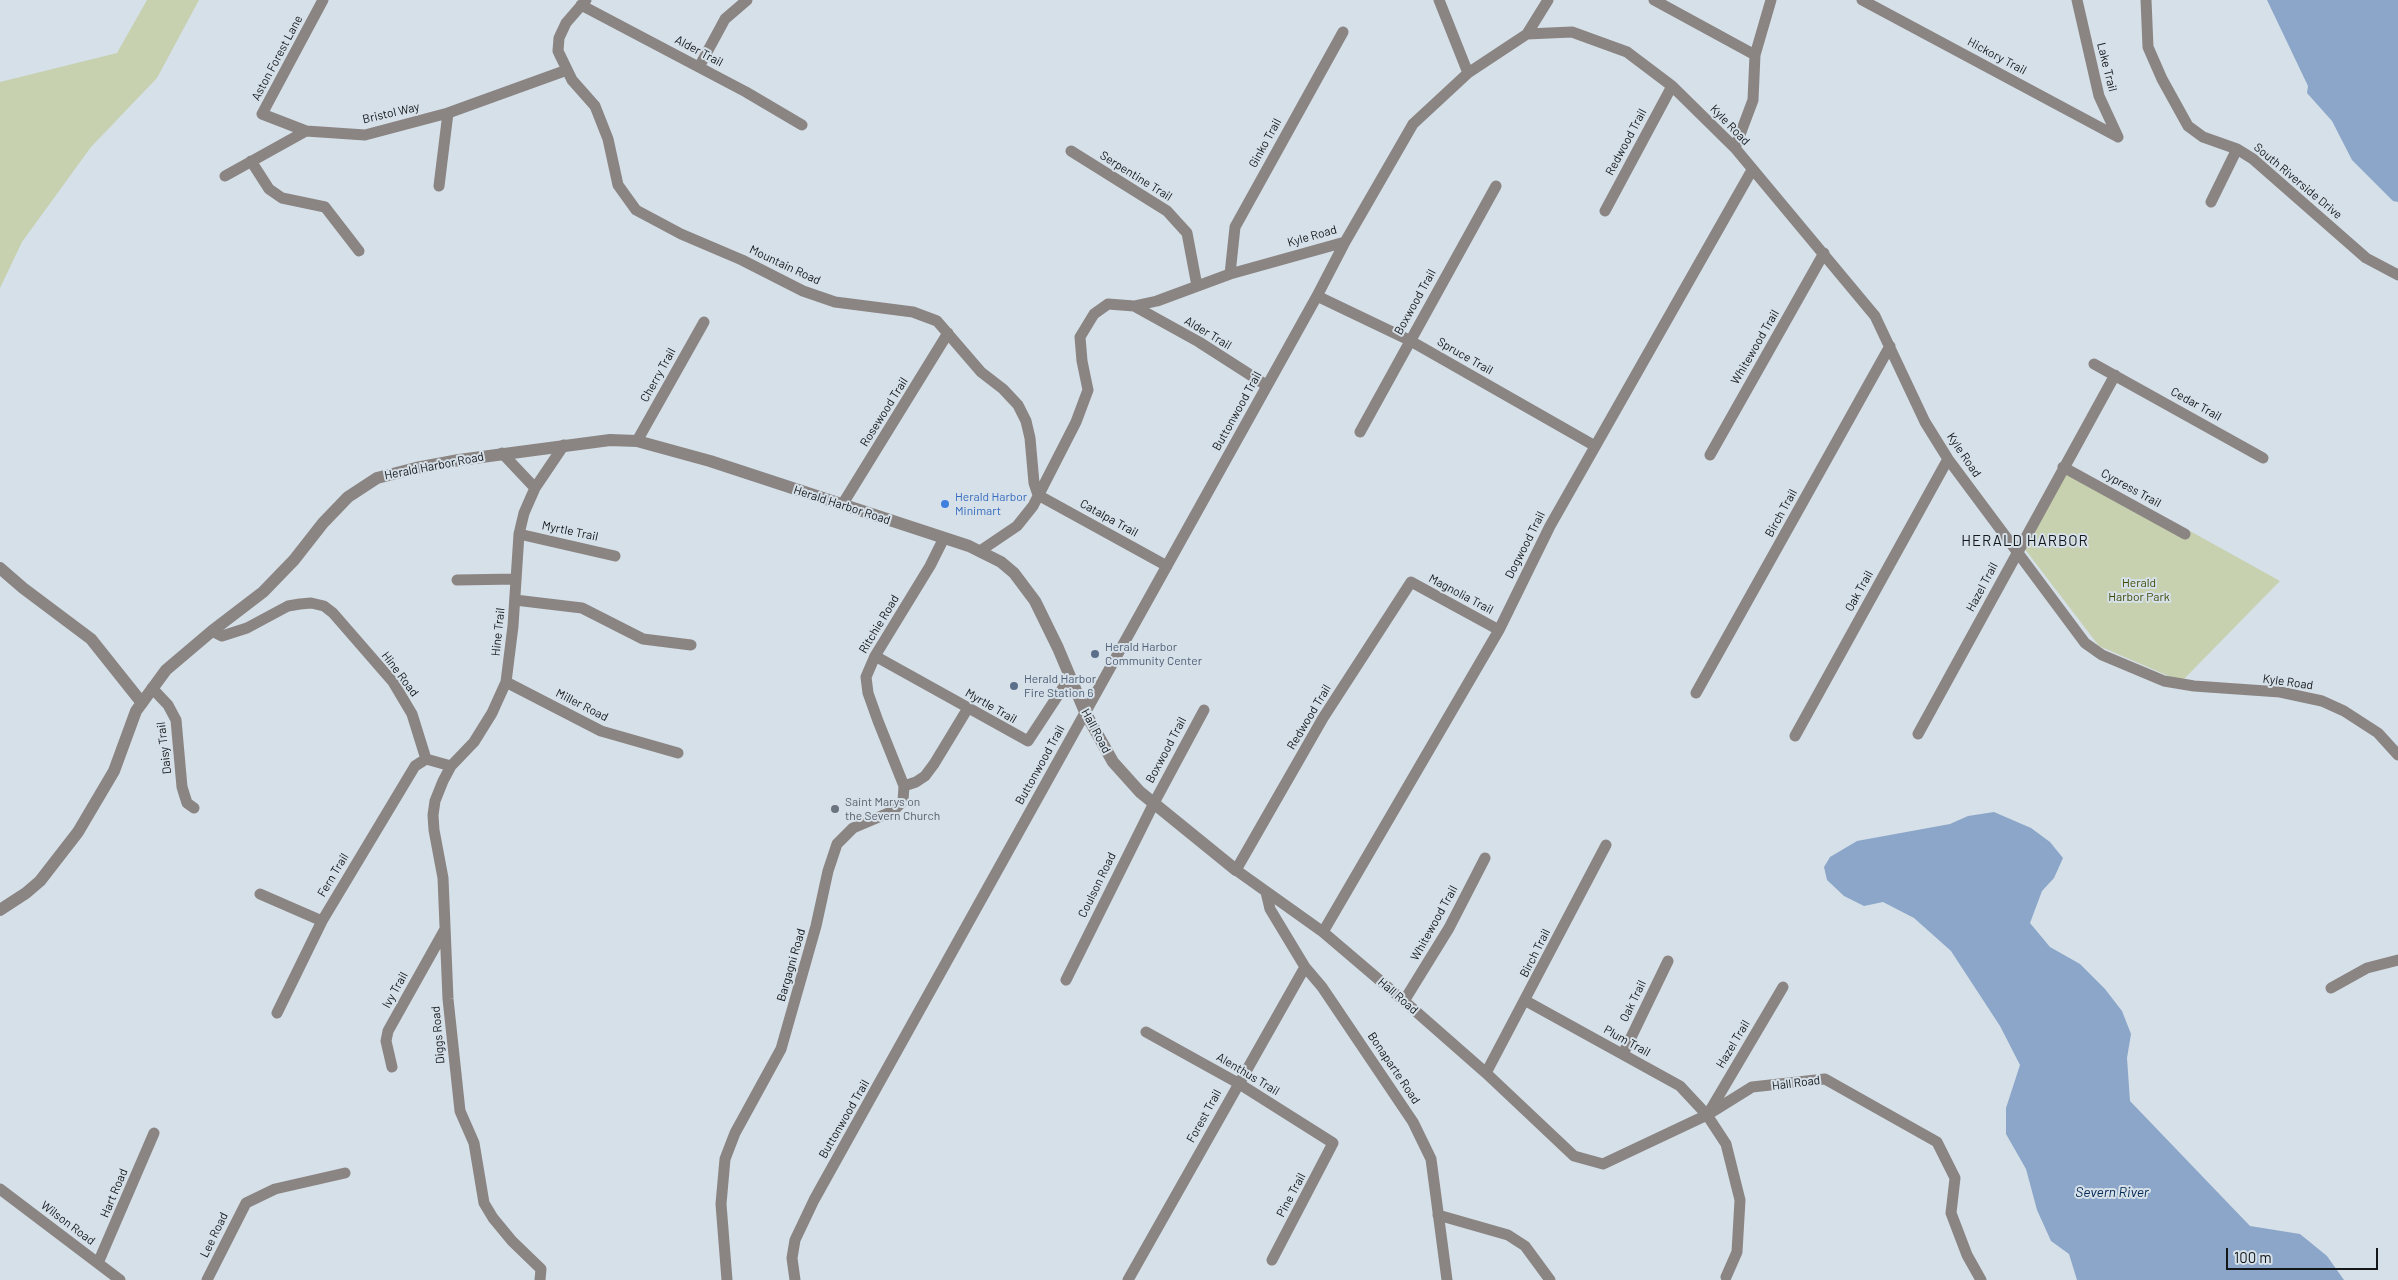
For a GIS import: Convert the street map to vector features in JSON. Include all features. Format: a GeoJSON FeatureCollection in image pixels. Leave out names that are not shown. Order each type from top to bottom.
{"type":"FeatureCollection","features":[{"type":"Feature","properties":{"kind":"street","name":"Aston Forest Lane"},"geometry":{"type":"LineString","coordinates":[[306,131],[262,114],[323,0]]}},
{"type":"Feature","properties":{"kind":"street"},"geometry":{"type":"LineString","coordinates":[[699,67],[726,19],[747,0]]}},
{"type":"Feature","properties":{"kind":"street"},"geometry":{"type":"LineString","coordinates":[[1439,0],[1468,74]]}},
{"type":"Feature","properties":{"kind":"street"},"geometry":{"type":"LineString","coordinates":[[1527,34],[1548,0]]}},
{"type":"Feature","properties":{"kind":"street"},"geometry":{"type":"LineString","coordinates":[[1654,0],[1755,55]]}},
{"type":"Feature","properties":{"kind":"street"},"geometry":{"type":"LineString","coordinates":[[1735,148],[1753,100],[1755,55],[1771,0]]}},
{"type":"Feature","properties":{"kind":"street","name":"Hickory Trail"},"geometry":{"type":"LineString","coordinates":[[1862,0],[2118,137]]}},
{"type":"Feature","properties":{"kind":"street","name":"Lake Trail"},"geometry":{"type":"LineString","coordinates":[[2077,0],[2099,96],[2118,137]]}},
{"type":"Feature","properties":{"kind":"street","name":"South Riverside Drive"},"geometry":{"type":"LineString","coordinates":[[2146,0],[2148,47],[2162,79],[2188,126],[2203,137],[2237,149],[2254,159],[2366,258],[2398,275]]}},
{"type":"Feature","properties":{"kind":"street","name":"Alder Trail"},"geometry":{"type":"LineString","coordinates":[[583,2],[802,125]]}},
{"type":"Feature","properties":{"kind":"street","name":"Mountain Road"},"geometry":{"type":"LineString","coordinates":[[583,2],[566,23],[559,38],[558,50],[566,70],[595,106],[608,138],[618,185],[636,210],[681,234],[742,260],[803,291],[835,302],[913,312],[937,321],[981,372],[1003,389],[1018,405],[1026,421],[1030,438],[1034,483],[1038,495]]}},
{"type":"Feature","properties":{"kind":"street","name":"Ginko Trail"},"geometry":{"type":"LineString","coordinates":[[1230,274],[1235,227],[1343,32]]}},
{"type":"Feature","properties":{"kind":"street","name":"Kyle Road"},"geometry":{"type":"LineString","coordinates":[[1038,495],[1076,422],[1088,390],[1082,361],[1080,338],[1094,314],[1108,304],[1134,306],[1157,301],[1230,274],[1345,242],[1413,124],[1468,74],[1527,34],[1572,32],[1627,52],[1672,86],[1735,148],[1824,253],[1875,316],[1925,422],[1948,459],[2086,643],[2102,655],[2164,681],[2194,686],[2280,692],[2322,701],[2344,711],[2378,733],[2398,755]]}},
{"type":"Feature","properties":{"kind":"street","name":"Bristol Way"},"geometry":{"type":"LineString","coordinates":[[306,131],[365,135],[448,113],[566,70]]}},
{"type":"Feature","properties":{"kind":"street","name":"Redwood Trail"},"geometry":{"type":"LineString","coordinates":[[1605,210],[1672,86]]}},
{"type":"Feature","properties":{"kind":"street"},"geometry":{"type":"LineString","coordinates":[[439,186],[448,113]]}},
{"type":"Feature","properties":{"kind":"street"},"geometry":{"type":"LineString","coordinates":[[224,176],[306,131]]}},
{"type":"Feature","properties":{"kind":"street"},"geometry":{"type":"LineString","coordinates":[[2211,202],[2237,149]]}},
{"type":"Feature","properties":{"kind":"street","name":"Serpentine Trail"},"geometry":{"type":"LineString","coordinates":[[1071,151],[1167,211],[1187,233],[1197,286]]}},
{"type":"Feature","properties":{"kind":"street"},"geometry":{"type":"LineString","coordinates":[[251,161],[268,189],[282,198],[325,207],[359,252]]}},
{"type":"Feature","properties":{"kind":"street","name":"Dogwood Trail"},"geometry":{"type":"LineString","coordinates":[[1323,932],[1499,630],[1550,526],[1752,170]]}},
{"type":"Feature","properties":{"kind":"street","name":"Boxwood Trail"},"geometry":{"type":"LineString","coordinates":[[1360,432],[1409,340],[1496,186]]}},
{"type":"Feature","properties":{"kind":"street","name":"Buttonwood Trail"},"geometry":{"type":"LineString","coordinates":[[795,1280],[792,1258],[800,1228],[1266,385],[1318,296],[1345,242]]}},
{"type":"Feature","properties":{"kind":"street","name":"Whitewood Trail"},"geometry":{"type":"LineString","coordinates":[[1710,455],[1824,253]]}},
{"type":"Feature","properties":{"kind":"street","name":"Spruce Trail"},"geometry":{"type":"LineString","coordinates":[[1318,296],[1409,340],[1595,446]]}},
{"type":"Feature","properties":{"kind":"street","name":"Alder Trail"},"geometry":{"type":"LineString","coordinates":[[1134,306],[1199,342],[1266,385]]}},
{"type":"Feature","properties":{"kind":"street","name":"Cherry Trail"},"geometry":{"type":"LineString","coordinates":[[637,441],[704,322]]}},
{"type":"Feature","properties":{"kind":"street","name":"Rosewood Trail"},"geometry":{"type":"LineString","coordinates":[[842,505],[948,333]]}},
{"type":"Feature","properties":{"kind":"street","name":"Birch Trail"},"geometry":{"type":"LineString","coordinates":[[1696,693],[1890,346]]}},
{"type":"Feature","properties":{"kind":"street","name":"Cedar Trail"},"geometry":{"type":"LineString","coordinates":[[2094,364],[2263,458]]}},
{"type":"Feature","properties":{"kind":"street","name":"Hazel Trail"},"geometry":{"type":"LineString","coordinates":[[1918,734],[2115,375]]}},
{"type":"Feature","properties":{"kind":"street","name":"Herald Harbor Road"},"geometry":{"type":"LineString","coordinates":[[0,910],[40,881],[78,832],[114,771],[133,718],[166,670],[212,631],[263,592],[294,560],[322,523],[348,497],[377,478],[416,468],[564,445],[610,440],[637,441],[710,461],[974,548]]}},
{"type":"Feature","properties":{"kind":"street","name":"Hine Trail"},"geometry":{"type":"LineString","coordinates":[[452,766],[474,742],[492,713],[506,682],[515,600],[519,534],[528,501],[564,445]]}},
{"type":"Feature","properties":{"kind":"street"},"geometry":{"type":"LineString","coordinates":[[502,454],[535,488]]}},
{"type":"Feature","properties":{"kind":"street","name":"Oak Trail"},"geometry":{"type":"LineString","coordinates":[[1795,736],[1948,459]]}},
{"type":"Feature","properties":{"kind":"street","name":"Cypress Trail"},"geometry":{"type":"LineString","coordinates":[[2063,467],[2185,534]]}},
{"type":"Feature","properties":{"kind":"street"},"geometry":{"type":"LineString","coordinates":[[974,548],[1017,526],[1033,506],[1038,495]]}},
{"type":"Feature","properties":{"kind":"street","name":"Catalpa Trail"},"geometry":{"type":"LineString","coordinates":[[1038,495],[1167,566]]}},
{"type":"Feature","properties":{"kind":"street","name":"Myrtle Trail"},"geometry":{"type":"LineString","coordinates":[[519,534],[615,556]]}},
{"type":"Feature","properties":{"kind":"street","name":"Ritchie Road"},"geometry":{"type":"LineString","coordinates":[[904,786],[878,722],[867,687],[866,677],[875,656],[930,566],[944,538]]}},
{"type":"Feature","properties":{"kind":"street","name":"Hall Road"},"geometry":{"type":"LineString","coordinates":[[974,548],[1001,562],[1027,588],[1058,648],[1085,712],[1113,762],[1128,780],[1236,870],[1323,932],[1486,1073],[1574,1156],[1603,1164],[1707,1115],[1752,1087],[1825,1079],[1937,1142],[1955,1178],[1951,1213],[1967,1254],[1981,1280]]}},
{"type":"Feature","properties":{"kind":"street"},"geometry":{"type":"LineString","coordinates":[[0,568],[23,588],[92,639],[142,703]]}},
{"type":"Feature","properties":{"kind":"street"},"geometry":{"type":"LineString","coordinates":[[457,580],[516,579]]}},
{"type":"Feature","properties":{"kind":"street","name":"Redwood Trail"},"geometry":{"type":"LineString","coordinates":[[1236,870],[1323,718],[1411,582]]}},
{"type":"Feature","properties":{"kind":"street","name":"Magnolia Trail"},"geometry":{"type":"LineString","coordinates":[[1411,582],[1499,630]]}},
{"type":"Feature","properties":{"kind":"street"},"geometry":{"type":"LineString","coordinates":[[515,600],[582,608],[643,639],[691,644]]}},
{"type":"Feature","properties":{"kind":"street","name":"Hine Road"},"geometry":{"type":"LineString","coordinates":[[212,631],[222,636],[247,628],[288,606],[311,603],[324,606],[333,613],[393,682],[412,714],[426,759]]}},
{"type":"Feature","properties":{"kind":"street","name":"Myrtle Trail"},"geometry":{"type":"LineString","coordinates":[[875,656],[1028,741],[1070,677]]}},
{"type":"Feature","properties":{"kind":"street","name":"Miller Road"},"geometry":{"type":"LineString","coordinates":[[506,682],[601,731],[678,753]]}},
{"type":"Feature","properties":{"kind":"street","name":"Daisy Trail"},"geometry":{"type":"LineString","coordinates":[[152,688],[168,704],[176,720],[182,787],[187,803],[194,808]]}},
{"type":"Feature","properties":{"kind":"street"},"geometry":{"type":"LineString","coordinates":[[904,786],[920,779],[934,764],[968,708]]}},
{"type":"Feature","properties":{"kind":"street","name":"Boxwood Trail"},"geometry":{"type":"LineString","coordinates":[[1154,803],[1204,710]]}},
{"type":"Feature","properties":{"kind":"street"},"geometry":{"type":"LineString","coordinates":[[426,759],[452,766]]}},
{"type":"Feature","properties":{"kind":"street","name":"Fern Trail"},"geometry":{"type":"LineString","coordinates":[[277,1013],[322,921],[415,766],[426,759]]}},
{"type":"Feature","properties":{"kind":"street","name":"Diggs Road"},"geometry":{"type":"LineString","coordinates":[[452,766],[435,801],[433,815],[443,878],[444,931],[457,1098],[460,1112],[474,1143],[484,1203],[493,1218],[541,1269],[540,1280]]}},
{"type":"Feature","properties":{"kind":"street","name":"Bargagni Road"},"geometry":{"type":"LineString","coordinates":[[727,1280],[721,1204],[725,1159],[735,1133],[781,1049],[816,926],[833,853],[837,844],[854,828],[900,805],[904,796],[904,786]]}},
{"type":"Feature","properties":{"kind":"street","name":"Coulson Road"},"geometry":{"type":"LineString","coordinates":[[1066,980],[1154,803]]}},
{"type":"Feature","properties":{"kind":"street","name":"Birch Trail"},"geometry":{"type":"LineString","coordinates":[[1486,1073],[1526,1001],[1606,845]]}},
{"type":"Feature","properties":{"kind":"street","name":"Whitewood Trail"},"geometry":{"type":"LineString","coordinates":[[1404,1001],[1449,928],[1485,858]]}},
{"type":"Feature","properties":{"kind":"street","name":"Bonaparte Road"},"geometry":{"type":"LineString","coordinates":[[1266,892],[1270,909],[1305,967],[1322,986],[1414,1122],[1431,1159],[1447,1280]]}},
{"type":"Feature","properties":{"kind":"street"},"geometry":{"type":"LineString","coordinates":[[260,894],[322,921]]}},
{"type":"Feature","properties":{"kind":"street","name":"Ivy Trail"},"geometry":{"type":"LineString","coordinates":[[392,1067],[386,1040],[388,1031],[444,931]]}},
{"type":"Feature","properties":{"kind":"street","name":"Oak Trail"},"geometry":{"type":"LineString","coordinates":[[1623,1054],[1668,960]]}},
{"type":"Feature","properties":{"kind":"street"},"geometry":{"type":"LineString","coordinates":[[2331,988],[2366,968],[2398,960]]}},
{"type":"Feature","properties":{"kind":"street","name":"Forest Trail"},"geometry":{"type":"LineString","coordinates":[[1128,1280],[1305,967]]}},
{"type":"Feature","properties":{"kind":"street","name":"Hazel Trail"},"geometry":{"type":"LineString","coordinates":[[1707,1115],[1783,987]]}},
{"type":"Feature","properties":{"kind":"street","name":"Plum Trail"},"geometry":{"type":"LineString","coordinates":[[1526,1001],[1680,1086],[1707,1115],[1726,1144],[1740,1200],[1737,1252],[1726,1278]]}},
{"type":"Feature","properties":{"kind":"street","name":"Alenthus Trail"},"geometry":{"type":"LineString","coordinates":[[1146,1032],[1238,1083],[1334,1143]]}},
{"type":"Feature","properties":{"kind":"street","name":"Hart Road"},"geometry":{"type":"LineString","coordinates":[[98,1263],[154,1133]]}},
{"type":"Feature","properties":{"kind":"street","name":"Pine Trail"},"geometry":{"type":"LineString","coordinates":[[1272,1260],[1334,1143]]}},
{"type":"Feature","properties":{"kind":"street","name":"Lee Road"},"geometry":{"type":"LineString","coordinates":[[207,1280],[246,1203],[274,1189],[345,1173]]}},
{"type":"Feature","properties":{"kind":"street","name":"Wilson Road"},"geometry":{"type":"LineString","coordinates":[[0,1189],[120,1280]]}},
{"type":"Feature","properties":{"kind":"street"},"geometry":{"type":"LineString","coordinates":[[1438,1214],[1508,1235],[1525,1246],[1550,1280]]}},
{"type":"Feature","properties":{"kind":"green space"},"geometry":{"type":"Polygon","coordinates":[[[147,0],[199,0],[157,78],[91,147],[22,242],[0,288],[0,82],[117,53],[147,0]]]}},
{"type":"Feature","properties":{"kind":"green space","name":"Herald Harbor Park"},"geometry":{"type":"Polygon","coordinates":[[[2065,473],[2185,539],[2190,531],[2280,581],[2184,679],[2173,678],[2099,646],[2024,548],[2065,473]]]}},
{"type":"Feature","properties":{"kind":"water"},"geometry":{"type":"Polygon","coordinates":[[[2267,0],[2398,0],[2398,202],[2393,201],[2352,160],[2332,121],[2307,93],[2308,86],[2267,0]]]}},
{"type":"Feature","properties":{"kind":"water","name":"Severn River"},"geometry":{"type":"Polygon","coordinates":[[[1994,812],[2031,828],[2050,842],[2063,858],[2054,878],[2042,891],[2030,923],[2050,947],[2080,964],[2105,989],[2122,1011],[2131,1034],[2127,1058],[2130,1101],[2250,1226],[2300,1234],[2327,1256],[2344,1280],[2077,1280],[2069,1254],[2051,1241],[2037,1210],[2026,1169],[2006,1134],[2006,1108],[2020,1065],[2000,1026],[1951,951],[1914,918],[1883,902],[1864,906],[1844,896],[1827,880],[1824,867],[1830,857],[1857,841],[1950,824],[1968,816],[1994,812]]]}},
{"type":"Feature","properties":{"kind":"place","name":"Herald Harbor Minimart"},"geometry":{"type":"Point","coordinates":[945,504]}},
{"type":"Feature","properties":{"kind":"place","name":"Herald Harbor Community Center"},"geometry":{"type":"Point","coordinates":[1095,654]}},
{"type":"Feature","properties":{"kind":"place","name":"Herald Harbor Fire Station 6"},"geometry":{"type":"Point","coordinates":[1014,686]}},
{"type":"Feature","properties":{"kind":"place","name":"Saint Marys on the Severn Church"},"geometry":{"type":"Point","coordinates":[835,809]}},
{"type":"Feature","properties":{"kind":"district","name":"HERALD HARBOR"},"geometry":{"type":"Point","coordinates":[2025,541]}}]}
